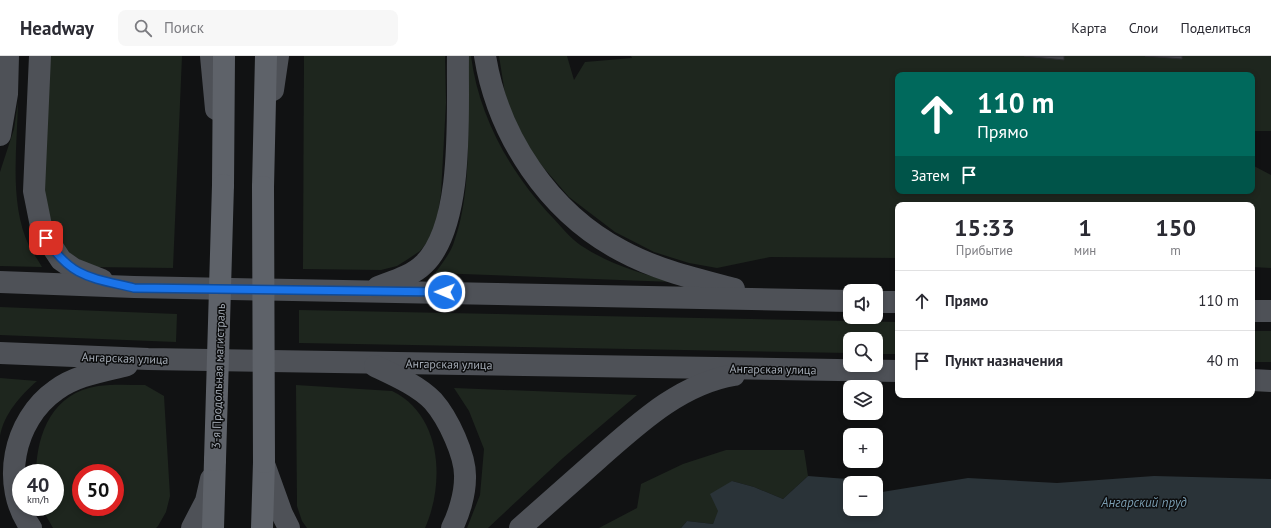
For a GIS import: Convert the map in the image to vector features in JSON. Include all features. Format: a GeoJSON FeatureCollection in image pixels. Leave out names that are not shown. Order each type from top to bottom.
{"type":"FeatureCollection","features":[{"type":"Feature","properties":{"kind":"highway","name":"3-я Продольная магистраль"},"geometry":{"type":"LineString","coordinates":[[213,528],[223,185],[224,56]]}},
{"type":"Feature","properties":{"kind":"highway"},"geometry":{"type":"LineString","coordinates":[[262,528],[264,462],[263,187],[266,56]]}},
{"type":"Feature","properties":{"kind":"main road"},"geometry":{"type":"LineString","coordinates":[[0,135],[7,94],[8,56]]}},
{"type":"Feature","properties":{"kind":"main road"},"geometry":{"type":"LineString","coordinates":[[40,56],[34,191],[42,231],[60,260],[74,269],[96,279],[134,288]]}},
{"type":"Feature","properties":{"kind":"main road"},"geometry":{"type":"LineString","coordinates":[[211,56],[223,185]]}},
{"type":"Feature","properties":{"kind":"main road"},"geometry":{"type":"LineString","coordinates":[[263,187],[278,56]]}},
{"type":"Feature","properties":{"kind":"main road"},"geometry":{"type":"LineString","coordinates":[[352,291],[376,288],[413,273],[425,263],[436,246],[446,224],[454,196],[458,56]]}},
{"type":"Feature","properties":{"kind":"main road"},"geometry":{"type":"LineString","coordinates":[[485,56],[489,82],[510,137],[542,186],[582,225],[622,251],[679,274],[770,298]]}},
{"type":"Feature","properties":{"kind":"main road"},"geometry":{"type":"LineString","coordinates":[[0,282],[134,288],[770,298],[843,301]]}},
{"type":"Feature","properties":{"kind":"main road"},"geometry":{"type":"LineString","coordinates":[[883,302],[895,302]]}},
{"type":"Feature","properties":{"kind":"main road"},"geometry":{"type":"LineString","coordinates":[[1255,311],[1271,311]]}},
{"type":"Feature","properties":{"kind":"main road","name":"Ангарская улица"},"geometry":{"type":"LineString","coordinates":[[0,353],[148,359],[895,371]]}},
{"type":"Feature","properties":{"kind":"main road"},"geometry":{"type":"LineString","coordinates":[[31,528],[19,506],[13,479],[16,445],[31,414],[56,390],[77,379],[148,359]]}},
{"type":"Feature","properties":{"kind":"main road"},"geometry":{"type":"LineString","coordinates":[[367,362],[403,379],[432,400],[448,424],[461,452],[466,478],[457,518],[452,528]]}},
{"type":"Feature","properties":{"kind":"main road"},"geometry":{"type":"LineString","coordinates":[[520,528],[628,433],[659,408],[694,387],[720,378],[772,369]]}},
{"type":"Feature","properties":{"kind":"main road"},"geometry":{"type":"LineString","coordinates":[[1255,380],[1271,381]]}},
{"type":"Feature","properties":{"kind":"main road"},"geometry":{"type":"LineString","coordinates":[[192,528],[206,501],[215,460]]}},
{"type":"Feature","properties":{"kind":"main road"},"geometry":{"type":"LineString","coordinates":[[264,462],[282,514],[289,528]]}},
{"type":"Feature","properties":{"kind":"shaded area"},"geometry":{"type":"Polygon","coordinates":[[[49,56],[182,56],[173,268],[91,267],[68,252],[53,229],[44,197],[49,56]]]}},
{"type":"Feature","properties":{"kind":"shaded area"},"geometry":{"type":"Polygon","coordinates":[[[304,56],[445,56],[446,103],[441,193],[437,220],[429,240],[420,251],[397,266],[381,270],[303,269],[304,56]]]}},
{"type":"Feature","properties":{"kind":"shaded area"},"geometry":{"type":"Polygon","coordinates":[[[467,56],[471,56],[481,101],[499,144],[511,164],[538,202],[572,238],[595,254],[639,272],[673,282],[435,273],[453,245],[460,223],[464,200],[468,152],[467,56]]]}},
{"type":"Feature","properties":{"kind":"shaded area"},"geometry":{"type":"Polygon","coordinates":[[[499,56],[567,56],[574,80],[585,62],[632,58],[631,56],[1271,56],[1271,131],[1255,131],[1255,72],[895,72],[895,194],[1255,194],[1255,167],[1271,175],[1271,268],[1255,267],[1255,202],[895,202],[895,258],[770,257],[717,268],[689,263],[654,252],[615,232],[569,197],[530,152],[506,100],[499,56]]]}},
{"type":"Feature","properties":{"kind":"shaded area"},"geometry":{"type":"Polygon","coordinates":[[[18,102],[16,194],[23,229],[29,246],[42,267],[0,266],[0,172],[14,129],[18,102]]]}},
{"type":"Feature","properties":{"kind":"shaded area"},"geometry":{"type":"Polygon","coordinates":[[[0,307],[177,314],[176,342],[0,335],[0,307]]]}},
{"type":"Feature","properties":{"kind":"shaded area"},"geometry":{"type":"Polygon","coordinates":[[[299,310],[843,321],[843,324],[883,324],[883,322],[895,322],[895,354],[883,354],[883,332],[843,332],[843,353],[299,343],[299,310]]]}},
{"type":"Feature","properties":{"kind":"shaded area"},"geometry":{"type":"Polygon","coordinates":[[[1255,331],[1271,331],[1271,362],[1255,362],[1255,331]]]}},
{"type":"Feature","properties":{"kind":"shaded area"},"geometry":{"type":"Polygon","coordinates":[[[0,378],[37,381],[9,413],[0,436],[0,378]]]}},
{"type":"Feature","properties":{"kind":"shaded area"},"geometry":{"type":"Polygon","coordinates":[[[104,385],[145,385],[164,396],[170,496],[166,512],[156,528],[53,528],[46,516],[64,516],[64,464],[37,464],[44,429],[50,417],[69,397],[82,390],[104,385]]]}},
{"type":"Feature","properties":{"kind":"shaded area"},"geometry":{"type":"Polygon","coordinates":[[[296,385],[392,391],[409,402],[421,416],[430,433],[435,452],[437,471],[435,491],[425,528],[307,528],[302,521],[297,506],[296,385]]]}},
{"type":"Feature","properties":{"kind":"shaded area"},"geometry":{"type":"Polygon","coordinates":[[[454,388],[637,395],[563,458],[488,528],[467,528],[480,495],[484,449],[469,411],[454,388]]]}},
{"type":"Feature","properties":{"kind":"shaded area"},"geometry":{"type":"Polygon","coordinates":[[[726,450],[804,450],[808,476],[783,499],[754,487],[732,481],[713,524],[687,521],[681,528],[599,528],[637,508],[641,484],[683,464],[726,450]]]}},
{"type":"Feature","properties":{"kind":"water","name":"Ангарский пруд"},"geometry":{"type":"Polygon","coordinates":[[[808,476],[843,479],[843,516],[883,516],[883,492],[968,478],[1057,483],[1154,476],[1271,479],[1271,528],[681,528],[687,521],[713,524],[718,511],[710,494],[732,481],[754,487],[783,499],[808,476]]]}},
{"type":"Feature","properties":{"kind":"building"},"geometry":{"type":"Polygon","coordinates":[[[1024,56],[1064,56],[1064,60],[1024,56]]]}},
{"type":"Feature","properties":{"kind":"building"},"geometry":{"type":"Polygon","coordinates":[[[1145,56],[1182,56],[1182,59],[1145,56]]]}},
{"type":"Feature","properties":{"kind":"route"},"geometry":{"type":"LineString","coordinates":[[46,238],[60,260],[74,269],[96,279],[134,288],[445,292]]}}]}
